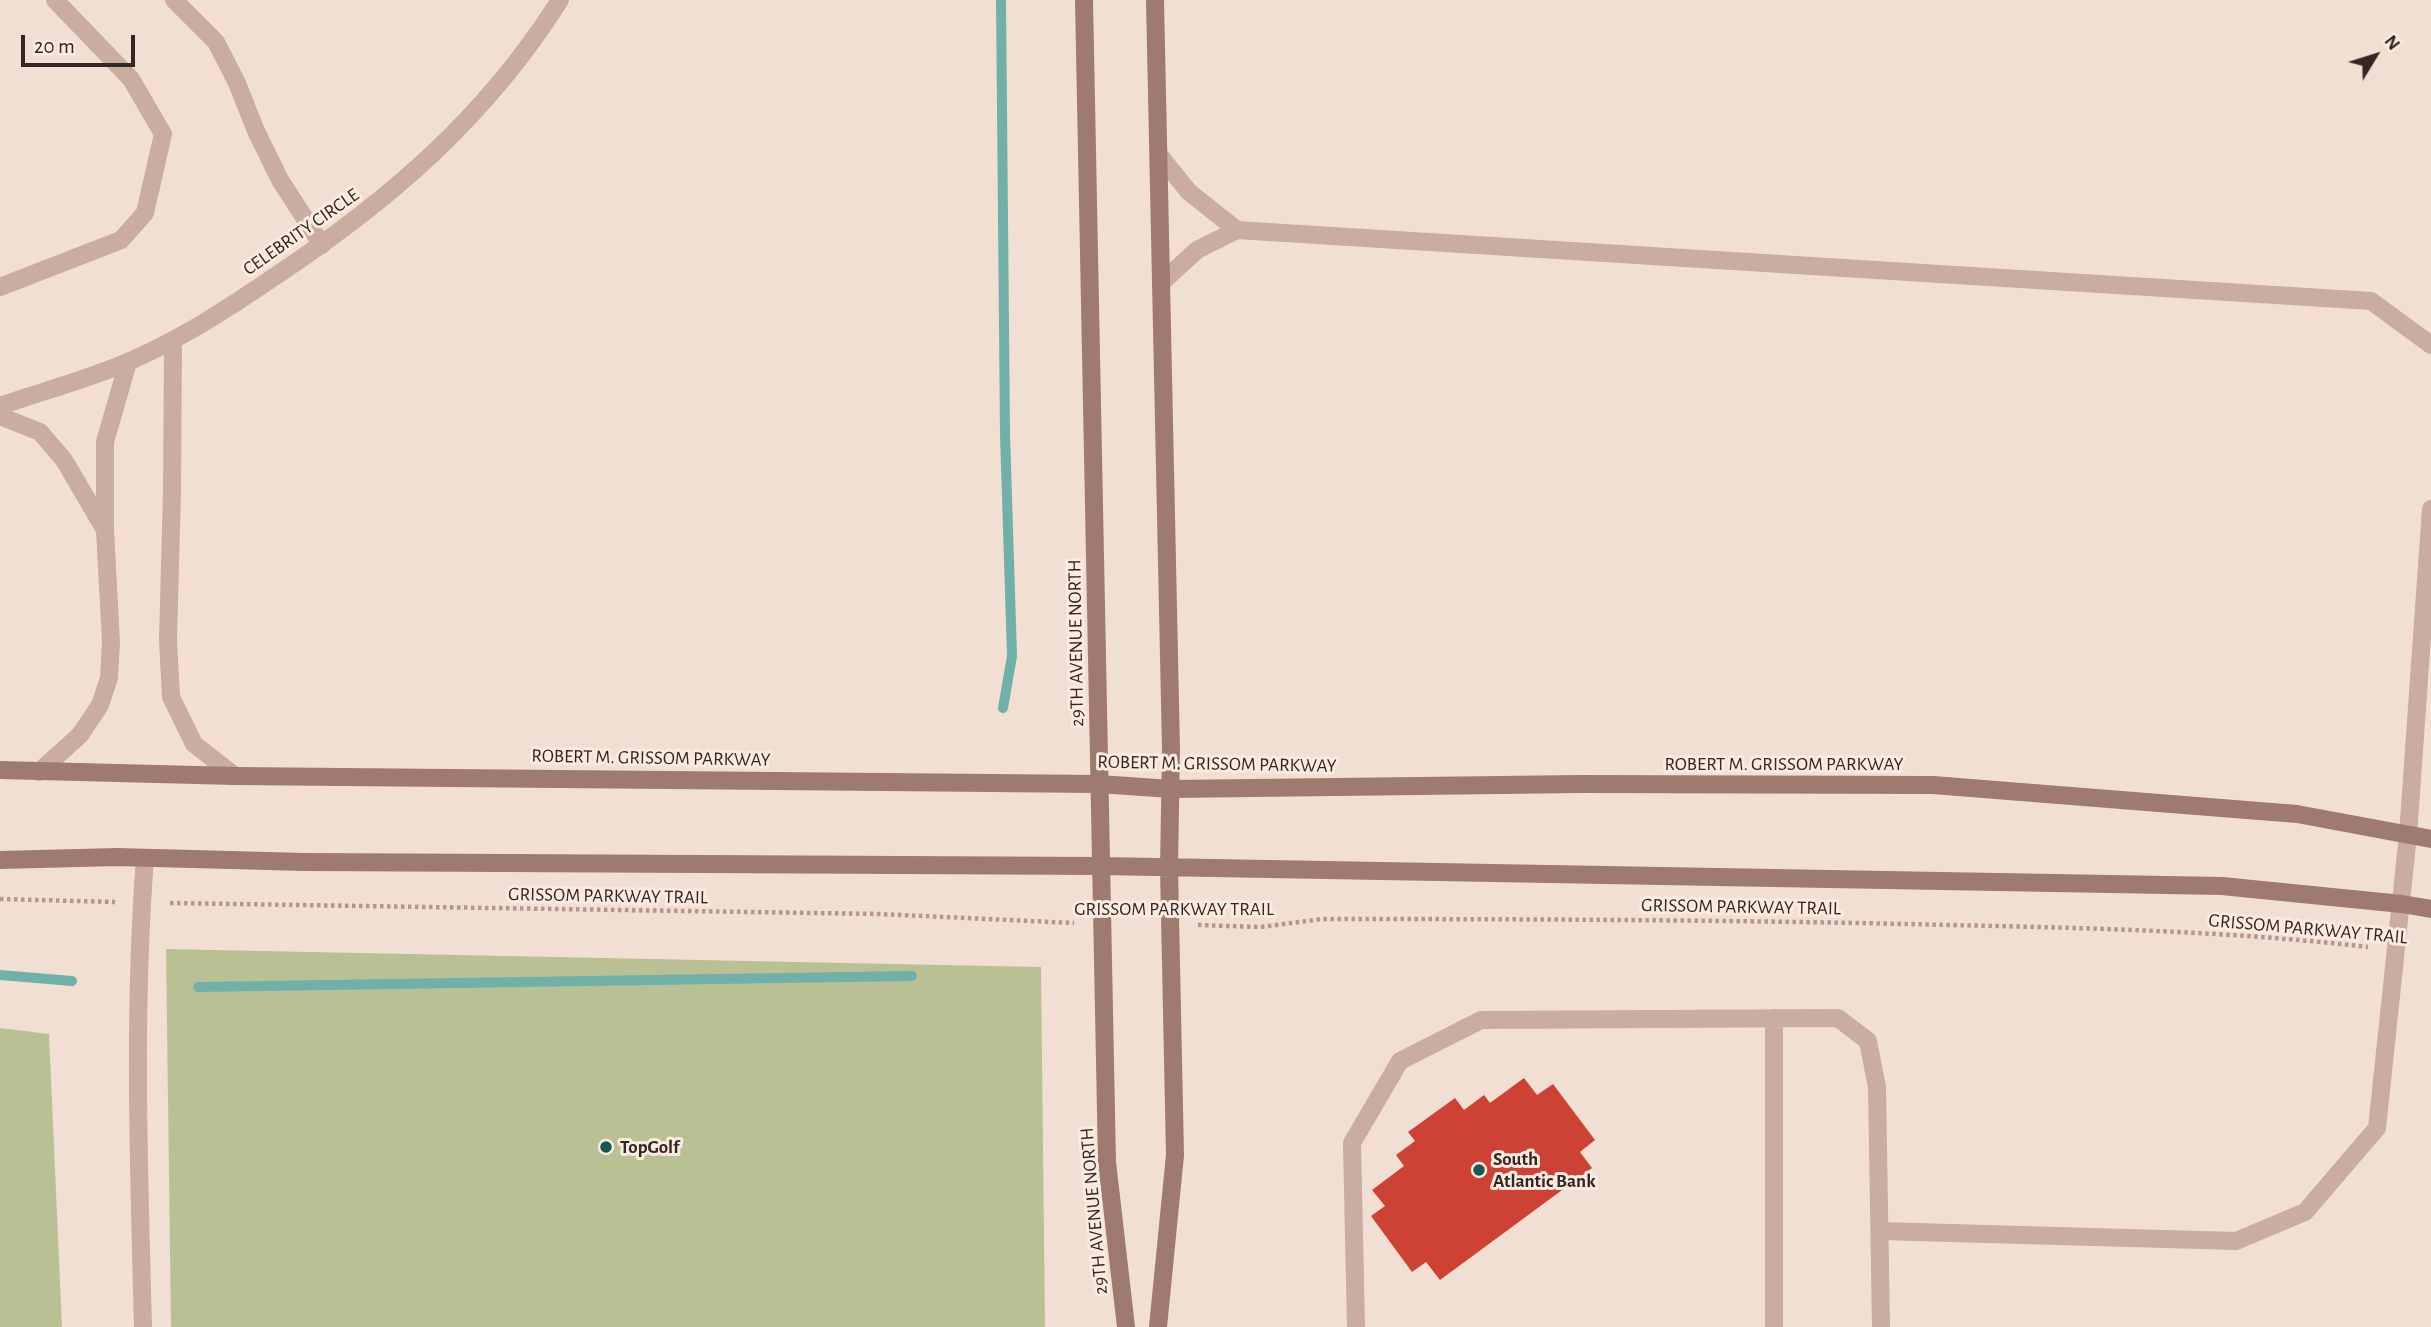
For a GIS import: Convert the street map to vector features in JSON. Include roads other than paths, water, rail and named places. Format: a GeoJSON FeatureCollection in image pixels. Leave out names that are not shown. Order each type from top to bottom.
{"type":"FeatureCollection","features":[{"type":"Feature","properties":{"kind":"main road","name":"29TH AVENUE NORTH"},"geometry":{"type":"LineString","coordinates":[[1084,0],[1107,1162],[1126,1327]]}},
{"type":"Feature","properties":{"kind":"main road"},"geometry":{"type":"LineString","coordinates":[[1155,0],[1171,789],[1169,868],[1175,1155],[1158,1327]]}},
{"type":"Feature","properties":{"kind":"main road","name":"ROBERT M. GRISSOM PARKWAY"},"geometry":{"type":"LineString","coordinates":[[0,770],[1099,784],[1171,789],[1582,784],[1933,785],[2297,814],[2431,839]]}},
{"type":"Feature","properties":{"kind":"main road"},"geometry":{"type":"LineString","coordinates":[[0,860],[145,858],[319,862],[1101,866],[2222,886],[2431,909]]}},
{"type":"Feature","properties":{"kind":"street"},"geometry":{"type":"LineString","coordinates":[[0,287],[121,240],[145,213],[163,134],[131,79],[55,0]]}},
{"type":"Feature","properties":{"kind":"street"},"geometry":{"type":"LineString","coordinates":[[174,0],[216,42],[280,180],[322,245]]}},
{"type":"Feature","properties":{"kind":"street","name":"CELEBRITY CIRCLE"},"geometry":{"type":"LineString","coordinates":[[0,406],[128,362],[173,341],[322,245],[377,204],[428,159],[489,97],[535,38],[559,0]]}},
{"type":"Feature","properties":{"kind":"street"},"geometry":{"type":"LineString","coordinates":[[1159,155],[1189,192],[1237,230]]}},
{"type":"Feature","properties":{"kind":"street"},"geometry":{"type":"LineString","coordinates":[[1161,284],[1197,250],[1237,230],[2371,301],[2431,345]]}},
{"type":"Feature","properties":{"kind":"street"},"geometry":{"type":"LineString","coordinates":[[173,341],[168,640],[171,697],[194,744],[235,775]]}},
{"type":"Feature","properties":{"kind":"street"},"geometry":{"type":"LineString","coordinates":[[38,772],[80,735],[100,705],[109,678],[111,642],[104,530],[105,442],[128,362]]}},
{"type":"Feature","properties":{"kind":"street"},"geometry":{"type":"LineString","coordinates":[[0,416],[40,432],[64,460],[104,530]]}},
{"type":"Feature","properties":{"kind":"street"},"geometry":{"type":"LineString","coordinates":[[1880,1231],[2236,1241],[2305,1212],[2376,1128],[2402,904],[2431,509]]}},
{"type":"Feature","properties":{"kind":"street"},"geometry":{"type":"LineString","coordinates":[[143,1327],[136,1095],[145,858]]}},
{"type":"Feature","properties":{"kind":"street"},"geometry":{"type":"LineString","coordinates":[[1774,1018],[1774,1327]]}},
{"type":"Feature","properties":{"kind":"street"},"geometry":{"type":"LineString","coordinates":[[1356,1327],[1352,1143],[1400,1061],[1481,1020],[1838,1018],[1868,1041],[1878,1087],[1881,1327]]}},
{"type":"Feature","properties":{"kind":"waterway"},"geometry":{"type":"LineString","coordinates":[[1001,0],[1005,434],[1012,656],[1003,708]]}},
{"type":"Feature","properties":{"kind":"waterway"},"geometry":{"type":"LineString","coordinates":[[0,975],[72,981]]}},
{"type":"Feature","properties":{"kind":"waterway"},"geometry":{"type":"LineString","coordinates":[[198,987],[912,976]]}},
{"type":"Feature","properties":{"kind":"place","name":"TopGolf"},"geometry":{"type":"Point","coordinates":[606,1147]}},
{"type":"Feature","properties":{"kind":"place","name":"South Atlantic Bank"},"geometry":{"type":"Point","coordinates":[1479,1170]}}]}
